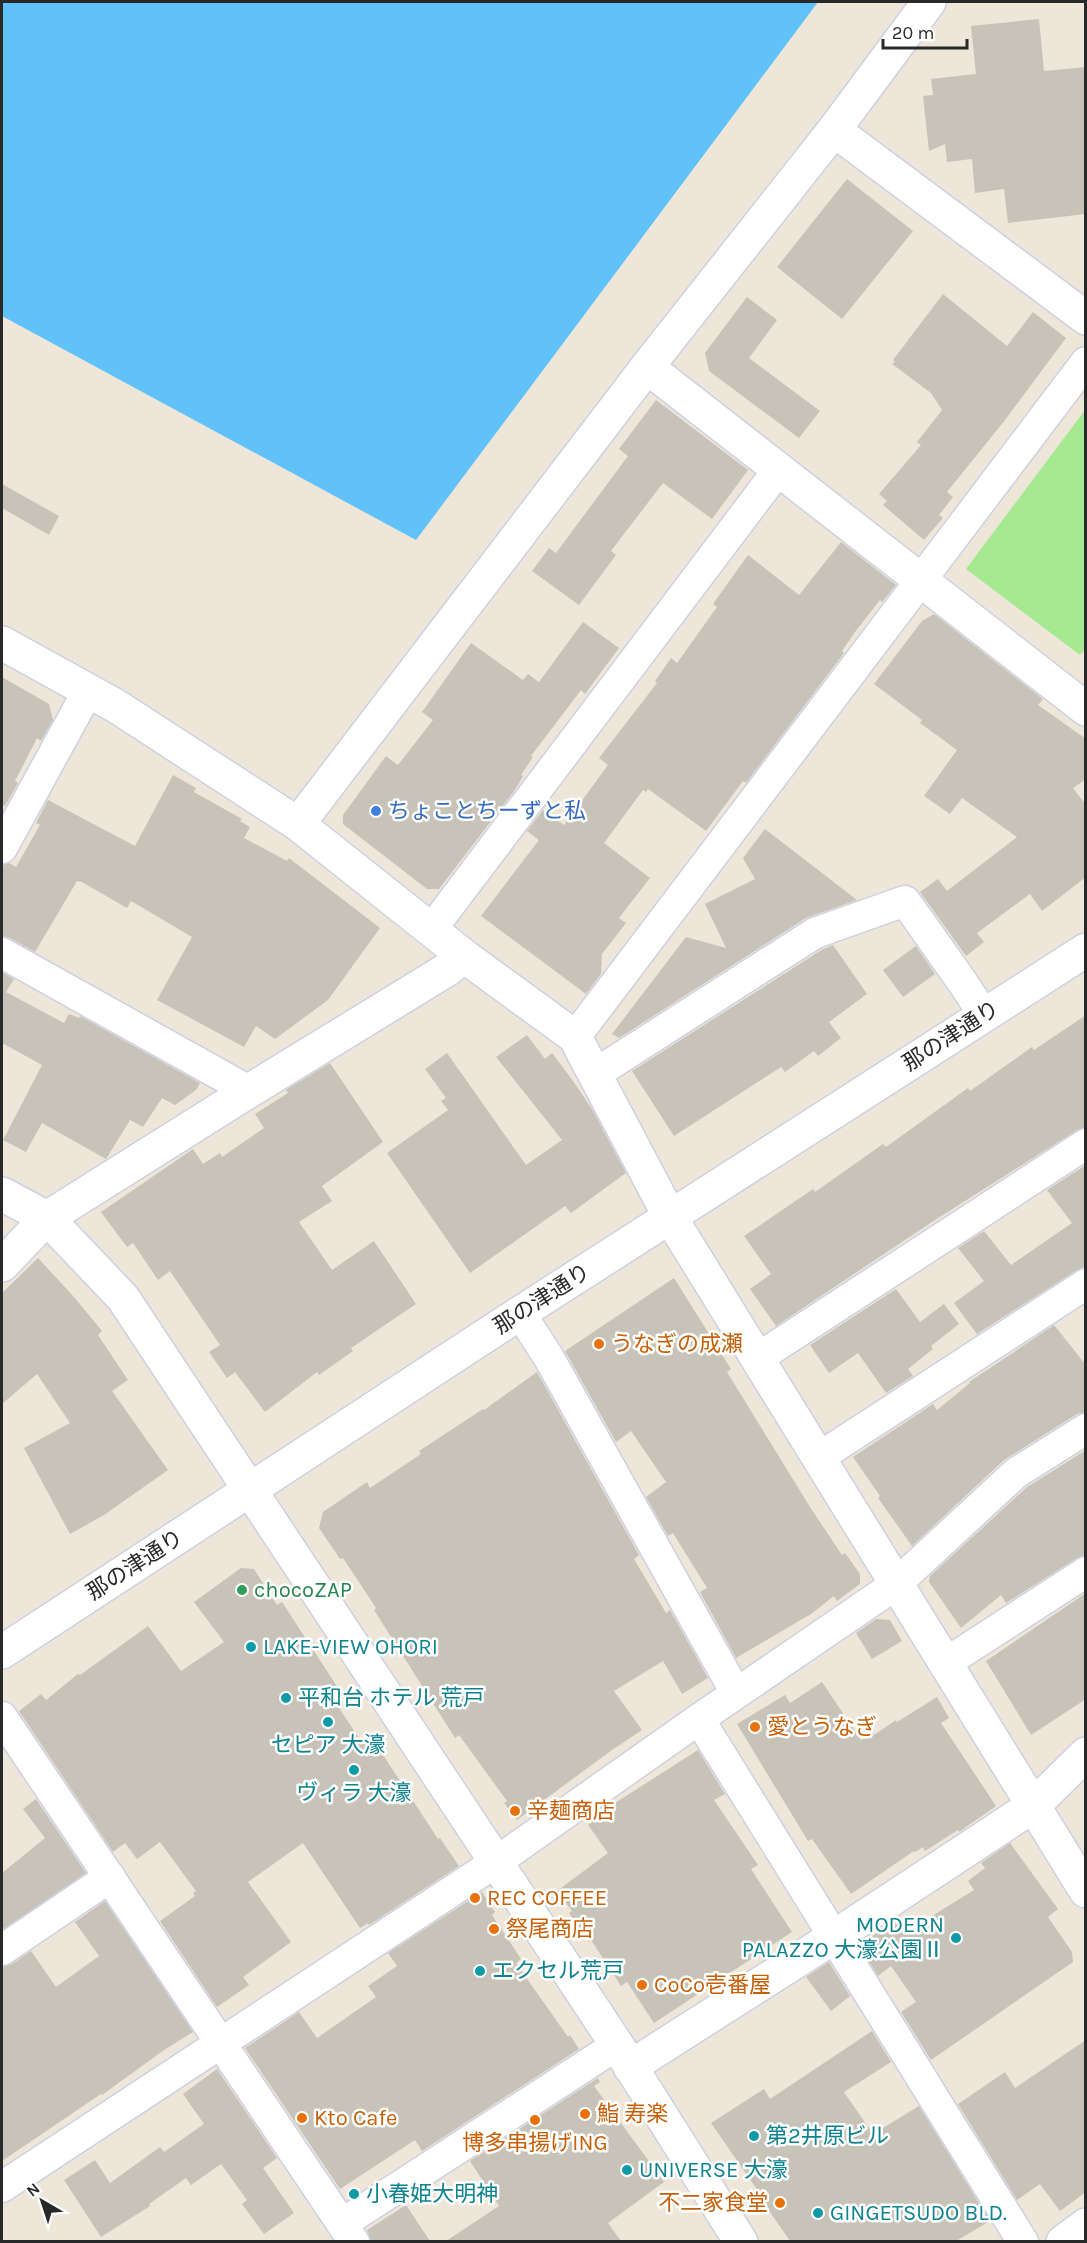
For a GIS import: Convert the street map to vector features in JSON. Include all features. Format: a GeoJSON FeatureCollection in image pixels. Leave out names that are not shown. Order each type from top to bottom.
{"type":"FeatureCollection","features":[{"type":"Feature","properties":{"kind":"street"},"geometry":{"type":"LineString","coordinates":[[298,824],[647,367],[834,130],[930,2]]}},
{"type":"Feature","properties":{"kind":"street"},"geometry":{"type":"LineString","coordinates":[[834,130],[1086,318]]}},
{"type":"Feature","properties":{"kind":"street"},"geometry":{"type":"LineString","coordinates":[[575,1037],[1086,362]]}},
{"type":"Feature","properties":{"kind":"street"},"geometry":{"type":"LineString","coordinates":[[647,367],[1086,709]]}},
{"type":"Feature","properties":{"kind":"street"},"geometry":{"type":"LineString","coordinates":[[443,914],[779,469]]}},
{"type":"Feature","properties":{"kind":"street"},"geometry":{"type":"LineString","coordinates":[[2,643],[116,706],[298,824],[464,956],[575,1037],[670,1217],[895,1585],[1086,1891]]}},
{"type":"Feature","properties":{"kind":"street"},"geometry":{"type":"LineString","coordinates":[[2,848],[88,691]]}},
{"type":"Feature","properties":{"kind":"street"},"geometry":{"type":"LineString","coordinates":[[595,1074],[815,933],[904,902],[963,982],[984,1015]]}},
{"type":"Feature","properties":{"kind":"street","name":"那の津通り"},"geometry":{"type":"LineString","coordinates":[[2,1652],[520,1313],[1086,950]]}},
{"type":"Feature","properties":{"kind":"street"},"geometry":{"type":"LineString","coordinates":[[2,953],[249,1090]]}},
{"type":"Feature","properties":{"kind":"street"},"geometry":{"type":"LineString","coordinates":[[2,1265],[47,1218],[249,1090],[448,969],[464,956]]}},
{"type":"Feature","properties":{"kind":"street"},"geometry":{"type":"LineString","coordinates":[[758,1358],[1086,1144]]}},
{"type":"Feature","properties":{"kind":"street"},"geometry":{"type":"LineString","coordinates":[[2,1194],[47,1218],[123,1298],[624,2056],[741,2241]]}},
{"type":"Feature","properties":{"kind":"street"},"geometry":{"type":"LineString","coordinates":[[818,1458],[1086,1284]]}},
{"type":"Feature","properties":{"kind":"street"},"geometry":{"type":"LineString","coordinates":[[520,1313],[549,1358],[736,1693]]}},
{"type":"Feature","properties":{"kind":"street"},"geometry":{"type":"LineString","coordinates":[[2,2187],[496,1862],[736,1693],[895,1585],[1016,1473],[1086,1428]]}},
{"type":"Feature","properties":{"kind":"street"},"geometry":{"type":"LineString","coordinates":[[944,1664],[1086,1572]]}},
{"type":"Feature","properties":{"kind":"street"},"geometry":{"type":"LineString","coordinates":[[2,1717],[349,2232],[624,2056],[834,1937],[1033,1806],[1086,1755]]}},
{"type":"Feature","properties":{"kind":"street"},"geometry":{"type":"LineString","coordinates":[[699,1719],[1023,2241]]}},
{"type":"Feature","properties":{"kind":"street"},"geometry":{"type":"LineString","coordinates":[[2,1950],[110,1877]]}},
{"type":"Feature","properties":{"kind":"street"},"geometry":{"type":"LineString","coordinates":[[1063,2241],[1086,2225]]}},
{"type":"Feature","properties":{"kind":"green space"},"geometry":{"type":"Polygon","coordinates":[[[1085,410],[1086,648],[1080,655],[966,569],[1085,410]]]}},
{"type":"Feature","properties":{"kind":"water"},"geometry":{"type":"Polygon","coordinates":[[[2,2],[818,2],[416,540],[2,316],[2,2]]]}},
{"type":"Feature","properties":{"kind":"building"},"geometry":{"type":"Polygon","coordinates":[[[1039,19],[1044,71],[1086,67],[1086,214],[1008,223],[1004,189],[975,193],[972,159],[947,162],[945,144],[929,151],[923,96],[933,95],[931,79],[976,74],[971,26],[1039,19]]]}},
{"type":"Feature","properties":{"kind":"building"},"geometry":{"type":"Polygon","coordinates":[[[847,179],[913,231],[842,319],[777,267],[847,179]]]}},
{"type":"Feature","properties":{"kind":"building"},"geometry":{"type":"Polygon","coordinates":[[[943,294],[1007,346],[1033,312],[1066,338],[1005,420],[947,492],[953,497],[939,515],[943,518],[924,540],[883,505],[887,501],[879,494],[921,445],[917,442],[942,410],[931,393],[892,364],[943,294]]]}},
{"type":"Feature","properties":{"kind":"building"},"geometry":{"type":"Polygon","coordinates":[[[747,297],[777,320],[749,358],[820,411],[799,438],[709,371],[705,353],[747,297]]]}},
{"type":"Feature","properties":{"kind":"building"},"geometry":{"type":"Polygon","coordinates":[[[656,400],[748,470],[712,519],[663,483],[611,551],[616,555],[579,605],[532,571],[549,548],[556,553],[628,456],[619,449],[656,400]]]}},
{"type":"Feature","properties":{"kind":"building"},"geometry":{"type":"Polygon","coordinates":[[[2,484],[59,516],[49,535],[2,508],[2,484]]]}},
{"type":"Feature","properties":{"kind":"building"},"geometry":{"type":"Polygon","coordinates":[[[841,542],[896,585],[882,602],[880,600],[855,632],[842,651],[844,653],[746,783],[743,781],[706,831],[648,789],[646,792],[643,790],[604,843],[650,878],[619,918],[626,923],[602,954],[601,974],[586,994],[481,916],[539,840],[527,831],[543,810],[564,825],[608,765],[599,758],[657,683],[655,681],[671,658],[677,663],[717,607],[713,604],[748,555],[799,595],[841,542]]]}},
{"type":"Feature","properties":{"kind":"building"},"geometry":{"type":"Polygon","coordinates":[[[934,614],[1043,699],[1038,705],[1086,739],[1086,779],[1073,788],[1086,805],[1086,877],[1042,911],[1030,894],[977,933],[984,942],[966,956],[920,892],[938,879],[947,891],[1017,837],[962,798],[950,814],[924,796],[957,750],[920,723],[922,720],[874,684],[922,621],[934,614]]]}},
{"type":"Feature","properties":{"kind":"building"},"geometry":{"type":"Polygon","coordinates":[[[583,622],[619,648],[585,694],[581,690],[531,756],[533,757],[521,775],[523,776],[515,790],[439,889],[427,889],[343,824],[343,815],[386,756],[398,765],[433,720],[422,712],[471,643],[523,680],[528,674],[539,682],[583,622]]]}},
{"type":"Feature","properties":{"kind":"building"},"geometry":{"type":"Polygon","coordinates":[[[2,677],[49,704],[53,720],[41,741],[37,738],[15,781],[18,783],[5,806],[2,804],[2,677]]]}},
{"type":"Feature","properties":{"kind":"building"},"geometry":{"type":"Polygon","coordinates":[[[173,775],[196,788],[194,792],[242,819],[240,821],[250,827],[244,838],[287,861],[289,858],[380,928],[328,1000],[275,1039],[256,1026],[244,1047],[157,1000],[192,937],[131,901],[127,908],[82,882],[77,881],[35,952],[2,936],[2,865],[9,863],[16,867],[40,825],[36,823],[48,800],[135,846],[173,775]]]}},
{"type":"Feature","properties":{"kind":"building"},"geometry":{"type":"Polygon","coordinates":[[[765,829],[857,900],[806,918],[619,1038],[612,1034],[686,937],[726,948],[705,904],[755,879],[743,858],[765,829]]]}},
{"type":"Feature","properties":{"kind":"building"},"geometry":{"type":"Polygon","coordinates":[[[833,945],[867,994],[829,1022],[841,1038],[818,1056],[814,1051],[785,1072],[781,1067],[674,1136],[632,1071],[823,949],[833,945]]]}},
{"type":"Feature","properties":{"kind":"building"},"geometry":{"type":"Polygon","coordinates":[[[916,946],[935,974],[903,997],[883,970],[916,946]]]}},
{"type":"Feature","properties":{"kind":"building"},"geometry":{"type":"Polygon","coordinates":[[[2,972],[14,979],[6,992],[64,1023],[69,1014],[79,1018],[80,1016],[200,1083],[196,1090],[175,1105],[162,1098],[143,1127],[130,1120],[106,1159],[42,1123],[26,1152],[3,1140],[42,1065],[2,1043],[2,972]]]}},
{"type":"Feature","properties":{"kind":"building"},"geometry":{"type":"Polygon","coordinates":[[[1086,1015],[1086,1127],[1077,1130],[935,1220],[776,1326],[750,1289],[771,1274],[744,1236],[813,1189],[815,1192],[883,1144],[886,1147],[968,1088],[970,1091],[1032,1047],[1034,1050],[1086,1015]]]}},
{"type":"Feature","properties":{"kind":"building"},"geometry":{"type":"Polygon","coordinates":[[[527,1035],[545,1059],[552,1053],[571,1078],[592,1109],[626,1173],[571,1213],[565,1206],[470,1273],[387,1153],[448,1110],[441,1101],[446,1098],[425,1069],[447,1053],[526,1165],[562,1140],[496,1057],[527,1035]]]}},
{"type":"Feature","properties":{"kind":"building"},"geometry":{"type":"Polygon","coordinates":[[[330,1063],[383,1142],[322,1186],[332,1201],[299,1222],[332,1270],[374,1241],[416,1304],[351,1348],[353,1351],[319,1375],[317,1372],[265,1412],[235,1372],[227,1378],[209,1352],[220,1345],[170,1271],[158,1280],[133,1243],[127,1247],[101,1212],[193,1149],[203,1164],[220,1153],[222,1157],[264,1128],[255,1114],[288,1093],[286,1090],[330,1063]]]}},
{"type":"Feature","properties":{"kind":"building"},"geometry":{"type":"Polygon","coordinates":[[[1086,1165],[1086,1266],[977,1334],[954,1303],[984,1281],[958,1248],[984,1231],[1011,1265],[1072,1223],[1047,1190],[1086,1165]]]}},
{"type":"Feature","properties":{"kind":"building"},"geometry":{"type":"Polygon","coordinates":[[[38,1258],[102,1331],[98,1335],[128,1380],[112,1391],[168,1470],[104,1515],[70,1534],[24,1448],[70,1423],[37,1374],[2,1404],[2,1293],[38,1258]]]}},
{"type":"Feature","properties":{"kind":"building"},"geometry":{"type":"Polygon","coordinates":[[[674,1278],[731,1369],[727,1372],[810,1507],[842,1555],[845,1553],[860,1574],[860,1584],[837,1601],[834,1596],[811,1614],[736,1658],[700,1592],[707,1588],[673,1533],[668,1536],[646,1497],[666,1482],[631,1431],[616,1442],[565,1351],[674,1278]]]}},
{"type":"Feature","properties":{"kind":"building"},"geometry":{"type":"Polygon","coordinates":[[[896,1289],[920,1322],[944,1304],[959,1324],[931,1346],[933,1349],[908,1369],[913,1376],[886,1393],[858,1353],[829,1373],[810,1345],[896,1289]]]}},
{"type":"Feature","properties":{"kind":"building"},"geometry":{"type":"Polygon","coordinates":[[[1054,1325],[1086,1365],[1086,1412],[1077,1414],[1004,1460],[912,1546],[878,1498],[880,1496],[853,1457],[933,1404],[937,1410],[969,1382],[1054,1325]]]}},
{"type":"Feature","properties":{"kind":"building"},"geometry":{"type":"Polygon","coordinates":[[[537,1372],[639,1555],[634,1559],[666,1613],[670,1610],[708,1678],[682,1694],[663,1661],[614,1691],[642,1730],[517,1820],[504,1803],[507,1801],[459,1735],[455,1738],[374,1610],[376,1608],[343,1558],[340,1559],[319,1528],[323,1512],[367,1482],[370,1488],[421,1454],[419,1451],[484,1410],[537,1372]]]}},
{"type":"Feature","properties":{"kind":"building"},"geometry":{"type":"Polygon","coordinates":[[[1086,1450],[1086,1555],[1077,1558],[1006,1603],[1001,1595],[961,1628],[929,1582],[930,1576],[1027,1487],[1086,1450]]]}},
{"type":"Feature","properties":{"kind":"building"},"geometry":{"type":"Polygon","coordinates":[[[241,1568],[254,1569],[277,1605],[282,1602],[340,1691],[331,1696],[361,1741],[370,1735],[438,1839],[440,1838],[459,1866],[369,1925],[368,1923],[360,1928],[303,1843],[248,1882],[291,1942],[243,1977],[249,1985],[217,2007],[160,1921],[195,1896],[193,1893],[196,1891],[160,1842],[137,1859],[125,1843],[113,1852],[19,1711],[41,1694],[46,1700],[78,1674],[80,1675],[148,1626],[181,1671],[224,1642],[194,1602],[241,1568]]]}},
{"type":"Feature","properties":{"kind":"building"},"geometry":{"type":"Polygon","coordinates":[[[1086,1593],[1086,1699],[1031,1735],[986,1661],[1086,1593]]]}},
{"type":"Feature","properties":{"kind":"building"},"geometry":{"type":"Polygon","coordinates":[[[876,1619],[890,1620],[902,1641],[872,1659],[856,1633],[876,1619]]]}},
{"type":"Feature","properties":{"kind":"building"},"geometry":{"type":"Polygon","coordinates":[[[822,1682],[861,1740],[873,1733],[874,1735],[896,1720],[897,1722],[937,1697],[949,1718],[941,1723],[996,1806],[959,1832],[958,1830],[925,1851],[923,1847],[914,1851],[851,1894],[812,1839],[808,1841],[737,1724],[785,1695],[790,1703],[822,1682]]]}},
{"type":"Feature","properties":{"kind":"building"},"geometry":{"type":"Polygon","coordinates":[[[698,1750],[725,1794],[714,1800],[758,1865],[751,1869],[792,1932],[654,2023],[627,1982],[621,1986],[591,1940],[589,1942],[569,1913],[572,1911],[557,1891],[608,1853],[588,1825],[616,1805],[615,1803],[698,1750]]]}},
{"type":"Feature","properties":{"kind":"building"},"geometry":{"type":"Polygon","coordinates":[[[36,1799],[86,1873],[2,1930],[2,1873],[45,1838],[23,1809],[36,1799]]]}},
{"type":"Feature","properties":{"kind":"building"},"geometry":{"type":"Polygon","coordinates":[[[1010,1843],[1058,1909],[1048,1917],[1072,1952],[1073,1962],[931,2060],[901,2012],[916,2002],[891,1966],[878,1976],[859,1945],[894,1921],[903,1934],[974,1890],[968,1881],[985,1868],[981,1863],[1010,1843]]]}},
{"type":"Feature","properties":{"kind":"building"},"geometry":{"type":"Polygon","coordinates":[[[482,1892],[495,1912],[492,1915],[521,1959],[516,1963],[579,2049],[422,2151],[415,2140],[340,2189],[245,2048],[299,2012],[317,2038],[376,1997],[368,1986],[397,1966],[388,1953],[482,1892]]]}},
{"type":"Feature","properties":{"kind":"building"},"geometry":{"type":"Polygon","coordinates":[[[105,1901],[193,2032],[2,2161],[2,1967],[12,1964],[31,1951],[56,1987],[99,1956],[75,1922],[105,1901]]]}},
{"type":"Feature","properties":{"kind":"building"},"geometry":{"type":"Polygon","coordinates":[[[829,1962],[850,1996],[831,2011],[806,1977],[829,1962]]]}},
{"type":"Feature","properties":{"kind":"building"},"geometry":{"type":"Polygon","coordinates":[[[872,2031],[891,2062],[844,2092],[873,2134],[919,2106],[990,2221],[956,2241],[790,2241],[711,2123],[764,2089],[770,2099],[872,2031]]]}},
{"type":"Feature","properties":{"kind":"building"},"geometry":{"type":"Polygon","coordinates":[[[1086,2040],[1086,2192],[1060,2211],[1040,2184],[1017,2200],[958,2104],[1005,2072],[1015,2088],[1086,2040]]]}},
{"type":"Feature","properties":{"kind":"building"},"geometry":{"type":"Polygon","coordinates":[[[217,2069],[277,2158],[263,2168],[294,2213],[264,2234],[242,2204],[247,2200],[221,2164],[191,2185],[186,2178],[149,2204],[150,2206],[101,2237],[64,2180],[95,2160],[110,2183],[160,2147],[164,2152],[204,2124],[183,2094],[217,2069]]]}},
{"type":"Feature","properties":{"kind":"building"},"geometry":{"type":"Polygon","coordinates":[[[598,2078],[600,2082],[594,2086],[664,2182],[608,2223],[621,2241],[446,2241],[499,2206],[470,2161],[598,2078]]]}},
{"type":"Feature","properties":{"kind":"building"},"geometry":{"type":"Polygon","coordinates":[[[406,2205],[430,2241],[371,2241],[367,2230],[406,2205]]]}},
{"type":"Feature","properties":{"kind":"place","name":"ちょことちーずと私"},"geometry":{"type":"Point","coordinates":[376,811]}},
{"type":"Feature","properties":{"kind":"place","name":"うなぎの成瀬"},"geometry":{"type":"Point","coordinates":[599,1344]}},
{"type":"Feature","properties":{"kind":"place","name":"chocoZAP"},"geometry":{"type":"Point","coordinates":[242,1590]}},
{"type":"Feature","properties":{"kind":"place","name":"LAKE-VIEW OHORI"},"geometry":{"type":"Point","coordinates":[251,1647]}},
{"type":"Feature","properties":{"kind":"place","name":"平和台 ホテル 荒戸"},"geometry":{"type":"Point","coordinates":[286,1698]}},
{"type":"Feature","properties":{"kind":"place","name":"セピア 大濠"},"geometry":{"type":"Point","coordinates":[328,1722]}},
{"type":"Feature","properties":{"kind":"place","name":"愛とうなぎ"},"geometry":{"type":"Point","coordinates":[755,1727]}},
{"type":"Feature","properties":{"kind":"place","name":"ヴィラ 大濠"},"geometry":{"type":"Point","coordinates":[354,1770]}},
{"type":"Feature","properties":{"kind":"place","name":"辛麺商店"},"geometry":{"type":"Point","coordinates":[515,1811]}},
{"type":"Feature","properties":{"kind":"place","name":"REC COFFEE"},"geometry":{"type":"Point","coordinates":[475,1898]}},
{"type":"Feature","properties":{"kind":"place","name":"祭尾商店"},"geometry":{"type":"Point","coordinates":[494,1929]}},
{"type":"Feature","properties":{"kind":"place","name":"MODERN PALAZZO 大濠公園Ⅱ"},"geometry":{"type":"Point","coordinates":[956,1938]}},
{"type":"Feature","properties":{"kind":"place","name":"エクセル荒戸"},"geometry":{"type":"Point","coordinates":[480,1971]}},
{"type":"Feature","properties":{"kind":"place","name":"CoCo壱番屋"},"geometry":{"type":"Point","coordinates":[642,1985]}},
{"type":"Feature","properties":{"kind":"place","name":"鮨 寿楽"},"geometry":{"type":"Point","coordinates":[585,2114]}},
{"type":"Feature","properties":{"kind":"place","name":"Kto Cafe"},"geometry":{"type":"Point","coordinates":[302,2118]}},
{"type":"Feature","properties":{"kind":"place","name":"博多串揚げING"},"geometry":{"type":"Point","coordinates":[535,2120]}},
{"type":"Feature","properties":{"kind":"place","name":"第2井原ビル"},"geometry":{"type":"Point","coordinates":[754,2136]}},
{"type":"Feature","properties":{"kind":"place","name":"UNIVERSE 大濠"},"geometry":{"type":"Point","coordinates":[627,2170]}},
{"type":"Feature","properties":{"kind":"place","name":"小春姫大明神"},"geometry":{"type":"Point","coordinates":[354,2194]}},
{"type":"Feature","properties":{"kind":"place","name":"不二家食堂"},"geometry":{"type":"Point","coordinates":[780,2203]}},
{"type":"Feature","properties":{"kind":"place","name":"GINGETSUDO BLD."},"geometry":{"type":"Point","coordinates":[818,2213]}}]}
